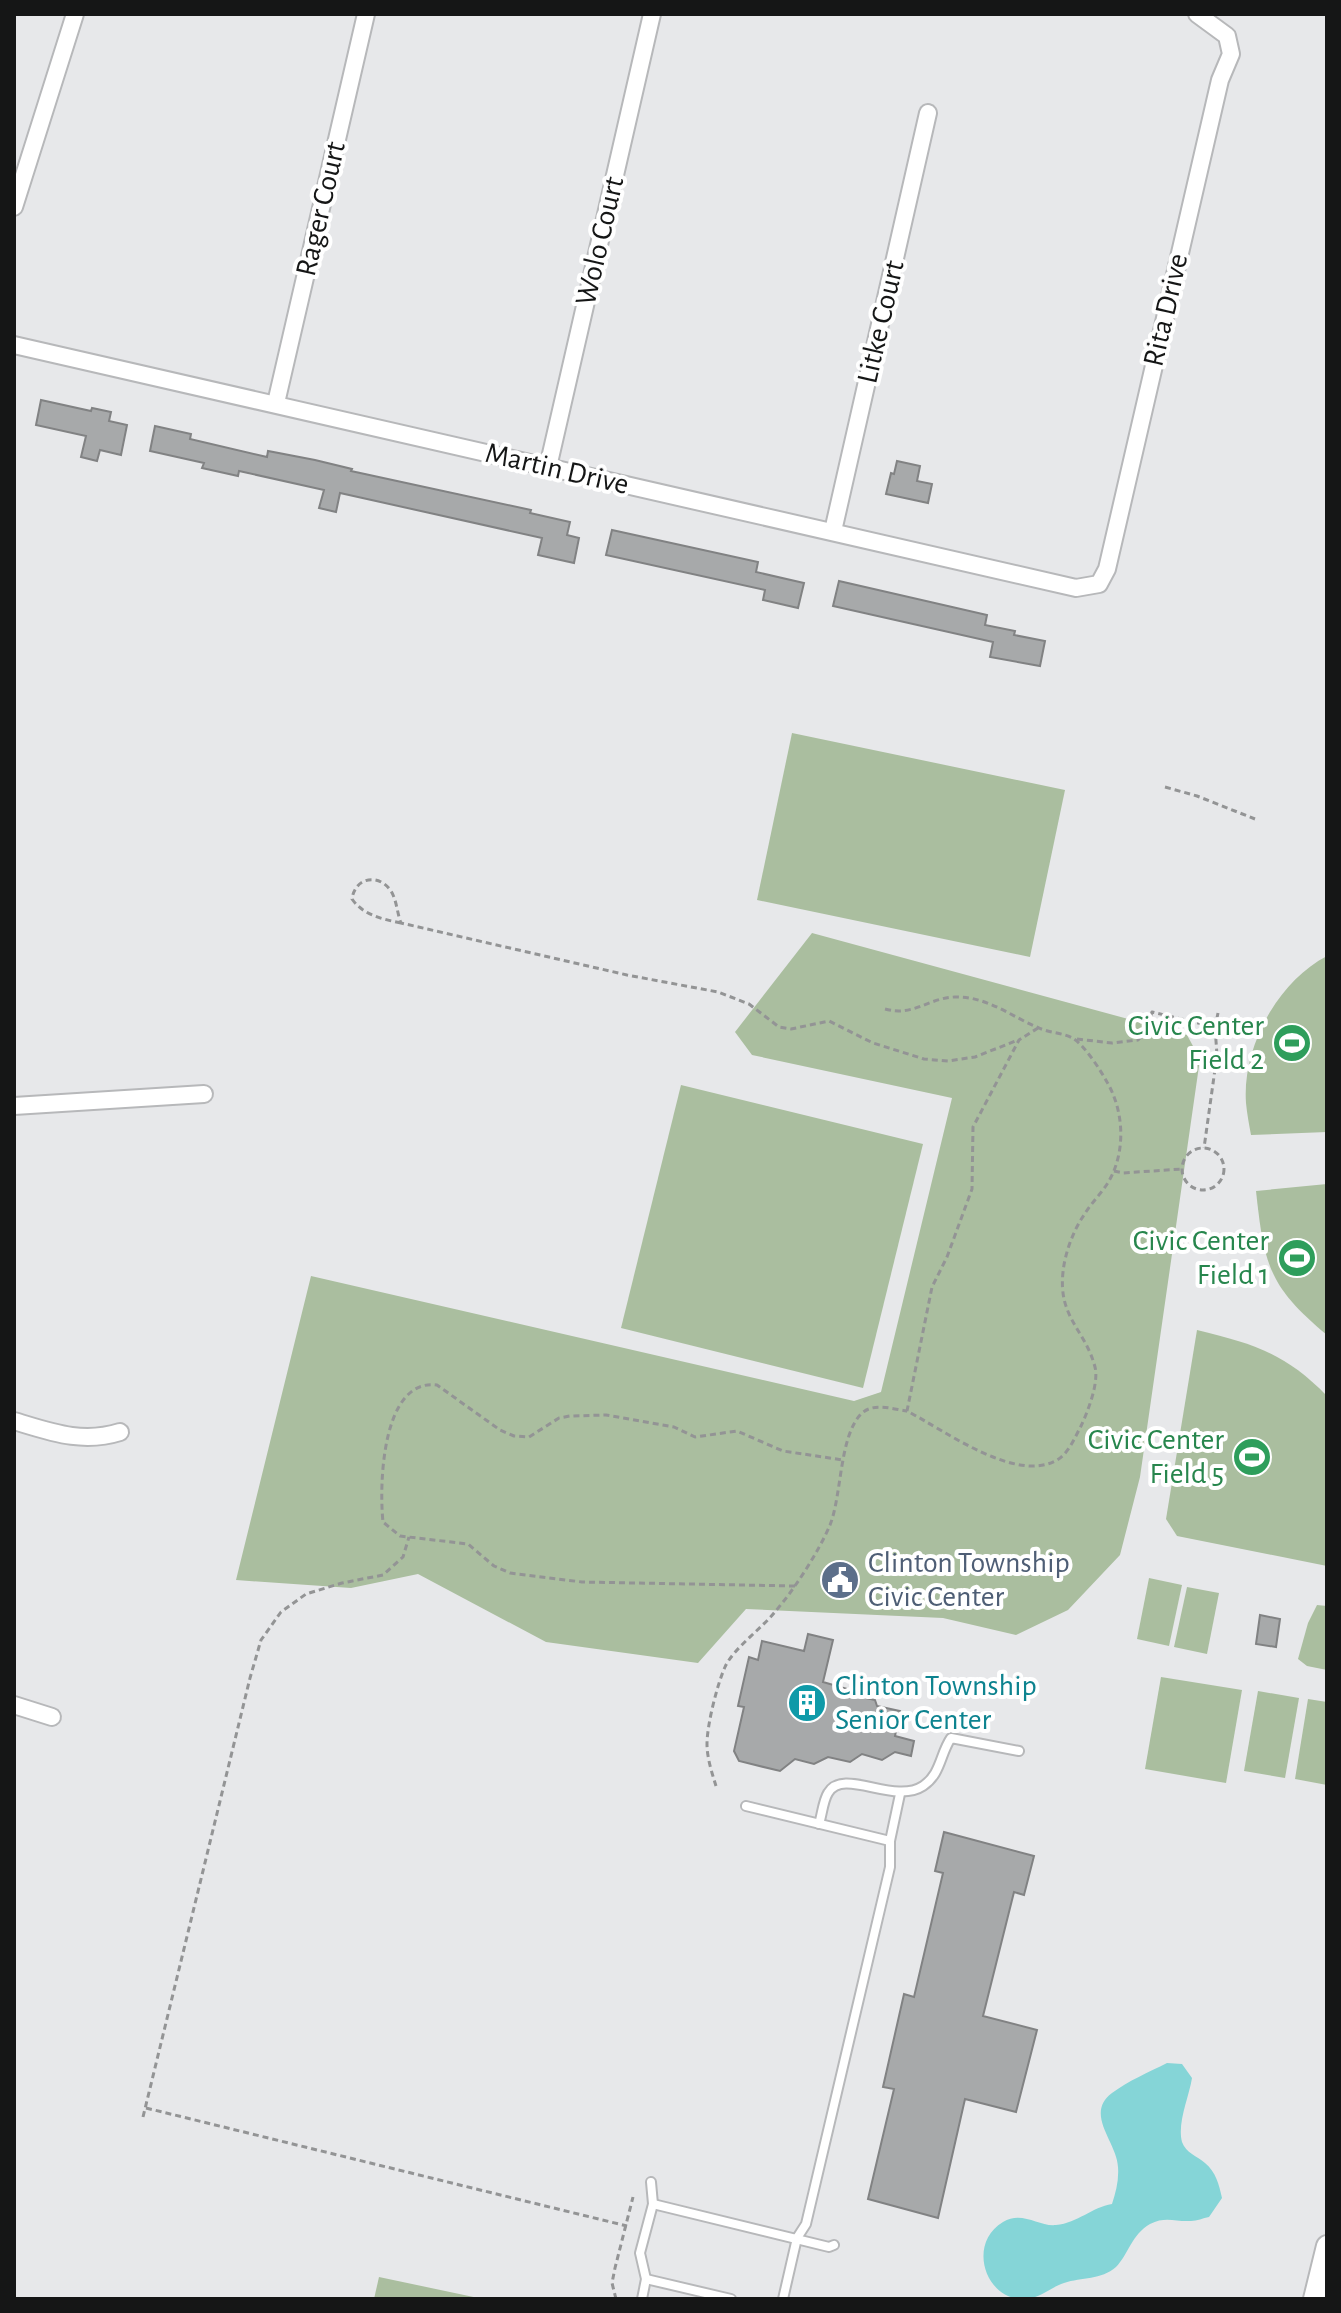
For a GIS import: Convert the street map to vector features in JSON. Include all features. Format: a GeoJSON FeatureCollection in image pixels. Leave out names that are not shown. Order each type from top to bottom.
{"type":"FeatureCollection","features":[{"type":"Feature","properties":{"kind":"street"},"geometry":{"type":"LineString","coordinates":[[14,207],[75,14]]}},
{"type":"Feature","properties":{"kind":"street","name":"Rager Court"},"geometry":{"type":"LineString","coordinates":[[276,403],[366,14]]}},
{"type":"Feature","properties":{"kind":"street","name":"Wolo Court"},"geometry":{"type":"LineString","coordinates":[[548,467],[652,14]]}},
{"type":"Feature","properties":{"kind":"street","name":"Rita Drive"},"geometry":{"type":"LineString","coordinates":[[1099,584],[1107,569],[1220,80],[1231,54],[1227,36],[1197,14]]}},
{"type":"Feature","properties":{"kind":"street","name":"Litke Court"},"geometry":{"type":"LineString","coordinates":[[833,531],[928,113]]}},
{"type":"Feature","properties":{"kind":"street","name":"Martin Drive"},"geometry":{"type":"LineString","coordinates":[[14,345],[1076,588],[1099,584]]}},
{"type":"Feature","properties":{"kind":"street"},"geometry":{"type":"LineString","coordinates":[[14,1106],[204,1094]]}},
{"type":"Feature","properties":{"kind":"street"},"geometry":{"type":"LineString","coordinates":[[14,1421],[62,1436],[85,1439],[120,1432]]}},
{"type":"Feature","properties":{"kind":"street"},"geometry":{"type":"LineString","coordinates":[[14,1705],[52,1717]]}},
{"type":"Feature","properties":{"kind":"street"},"geometry":{"type":"LineString","coordinates":[[1320,2288],[1327,2246]]}},
{"type":"Feature","properties":{"kind":"lane"},"geometry":{"type":"LineString","coordinates":[[819,1824],[828,1793],[838,1784],[852,1783],[900,1794],[921,1788],[931,1779],[951,1738],[1019,1751]]}},
{"type":"Feature","properties":{"kind":"lane"},"geometry":{"type":"LineString","coordinates":[[783,2299],[797,2238],[806,2224],[890,1867],[890,1841],[900,1794]]}},
{"type":"Feature","properties":{"kind":"lane"},"geometry":{"type":"LineString","coordinates":[[746,1806],[890,1841]]}},
{"type":"Feature","properties":{"kind":"lane"},"geometry":{"type":"LineString","coordinates":[[642,2299],[646,2279],[640,2253],[653,2204],[651,2182]]}},
{"type":"Feature","properties":{"kind":"lane"},"geometry":{"type":"LineString","coordinates":[[653,2204],[829,2247],[834,2245]]}},
{"type":"Feature","properties":{"kind":"lane"},"geometry":{"type":"LineString","coordinates":[[646,2279],[731,2299]]}},
{"type":"Feature","properties":{"kind":"path"},"geometry":{"type":"LineString","coordinates":[[1165,787],[1255,819]]}},
{"type":"Feature","properties":{"kind":"path"},"geometry":{"type":"LineString","coordinates":[[401,923],[391,892],[384,884],[366,880],[353,889],[352,899],[358,908],[369,914],[401,923],[598,969],[718,992],[749,1004],[779,1027],[791,1029],[829,1021],[873,1043],[924,1059],[948,1061],[975,1057],[1019,1040],[1038,1028]]}},
{"type":"Feature","properties":{"kind":"path"},"geometry":{"type":"LineString","coordinates":[[885,1009],[900,1013],[958,997],[1009,1011],[1038,1028],[1074,1039],[1112,1043],[1138,1040],[1146,1032],[1152,1012],[1215,1027]]}},
{"type":"Feature","properties":{"kind":"path"},"geometry":{"type":"LineString","coordinates":[[1204,1148],[1217,1055],[1215,1027],[1218,1013]]}},
{"type":"Feature","properties":{"kind":"path"},"geometry":{"type":"LineString","coordinates":[[716,1786],[707,1744],[726,1665],[775,1613],[795,1586],[830,1525],[843,1460],[860,1415],[879,1406],[907,1411],[1000,1461],[1031,1467],[1057,1460],[1072,1445],[1084,1419],[1096,1374],[1095,1366],[1064,1305],[1063,1269],[1083,1215],[1114,1171],[1119,1147],[1120,1111],[1104,1077],[1074,1039]]}},
{"type":"Feature","properties":{"kind":"path"},"geometry":{"type":"LineString","coordinates":[[907,1411],[932,1287],[947,1257],[972,1189],[973,1127],[1019,1040]]}},
{"type":"Feature","properties":{"kind":"path"},"geometry":{"type":"LineString","coordinates":[[1204,1148],[1221,1159],[1223,1172],[1217,1184],[1205,1189],[1193,1187],[1184,1178],[1182,1169],[1187,1155],[1204,1148]]}},
{"type":"Feature","properties":{"kind":"path"},"geometry":{"type":"LineString","coordinates":[[1114,1171],[1182,1169]]}},
{"type":"Feature","properties":{"kind":"path"},"geometry":{"type":"LineString","coordinates":[[795,1586],[582,1582],[510,1573],[494,1566],[468,1544],[400,1536],[383,1522],[381,1503],[383,1459],[401,1399],[414,1388],[426,1384],[448,1390],[500,1430],[514,1436],[529,1437],[559,1418],[606,1415],[674,1427],[695,1437],[737,1431],[783,1451],[843,1460]]}},
{"type":"Feature","properties":{"kind":"path"},"geometry":{"type":"LineString","coordinates":[[143,2117],[261,1640],[281,1612],[306,1594],[383,1575],[403,1557],[409,1537]]}},
{"type":"Feature","properties":{"kind":"path"},"geometry":{"type":"LineString","coordinates":[[146,2108],[627,2226]]}},
{"type":"Feature","properties":{"kind":"path"},"geometry":{"type":"LineString","coordinates":[[623,2298],[616,2298],[612,2283],[633,2197]]}},
{"type":"Feature","properties":{"kind":"green space"},"geometry":{"type":"Polygon","coordinates":[[[792,733],[1065,790],[1030,957],[757,900],[792,733]]]}},
{"type":"Feature","properties":{"kind":"green space"},"geometry":{"type":"Polygon","coordinates":[[[812,933],[1187,1035],[1200,1059],[1140,1477],[1120,1555],[1068,1610],[1016,1635],[943,1618],[746,1609],[698,1663],[546,1642],[418,1574],[351,1588],[236,1580],[311,1276],[854,1401],[881,1392],[952,1098],[752,1055],[735,1032],[812,933]]]}},
{"type":"Feature","properties":{"kind":"green space","name":"Civic Center Field 2"},"geometry":{"type":"Polygon","coordinates":[[[1327,956],[1327,1132],[1251,1135],[1246,1082],[1257,1039],[1278,999],[1293,982],[1327,956]]]}},
{"type":"Feature","properties":{"kind":"green space"},"geometry":{"type":"Polygon","coordinates":[[[681,1085],[923,1144],[863,1388],[621,1328],[681,1085]]]}},
{"type":"Feature","properties":{"kind":"green space","name":"Civic Center Field 1"},"geometry":{"type":"Polygon","coordinates":[[[1327,1184],[1327,1335],[1293,1303],[1273,1273],[1262,1238],[1256,1191],[1327,1184]]]}},
{"type":"Feature","properties":{"kind":"green space","name":"Civic Center Field 5"},"geometry":{"type":"Polygon","coordinates":[[[1197,1330],[1268,1352],[1312,1381],[1327,1396],[1327,1566],[1177,1536],[1166,1519],[1197,1330]]]}},
{"type":"Feature","properties":{"kind":"green space"},"geometry":{"type":"Polygon","coordinates":[[[1149,1578],[1182,1585],[1169,1646],[1137,1639],[1149,1578]]]}},
{"type":"Feature","properties":{"kind":"green space"},"geometry":{"type":"Polygon","coordinates":[[[1187,1587],[1219,1593],[1207,1654],[1174,1647],[1187,1587]]]}},
{"type":"Feature","properties":{"kind":"green space"},"geometry":{"type":"Polygon","coordinates":[[[1317,1605],[1327,1606],[1327,1670],[1307,1666],[1298,1659],[1308,1623],[1317,1605]]]}},
{"type":"Feature","properties":{"kind":"green space"},"geometry":{"type":"Polygon","coordinates":[[[1161,1677],[1242,1690],[1226,1783],[1145,1769],[1161,1677]]]}},
{"type":"Feature","properties":{"kind":"green space"},"geometry":{"type":"Polygon","coordinates":[[[1258,1691],[1299,1698],[1285,1778],[1244,1771],[1258,1691]]]}},
{"type":"Feature","properties":{"kind":"green space"},"geometry":{"type":"Polygon","coordinates":[[[1308,1699],[1327,1702],[1327,1785],[1295,1779],[1308,1699]]]}},
{"type":"Feature","properties":{"kind":"green space"},"geometry":{"type":"Polygon","coordinates":[[[379,2277],[483,2299],[374,2299],[379,2277]]]}},
{"type":"Feature","properties":{"kind":"water"},"geometry":{"type":"Polygon","coordinates":[[[1167,2063],[1182,2064],[1192,2078],[1181,2135],[1186,2149],[1209,2167],[1218,2184],[1222,2198],[1209,2217],[1193,2221],[1161,2220],[1150,2224],[1139,2233],[1116,2267],[1104,2274],[1064,2283],[1026,2299],[1000,2291],[991,2282],[983,2257],[985,2244],[992,2232],[1010,2219],[1024,2218],[1056,2225],[1112,2204],[1118,2167],[1101,2119],[1104,2101],[1125,2085],[1167,2063]]]}},
{"type":"Feature","properties":{"kind":"building"},"geometry":{"type":"Polygon","coordinates":[[[41,400],[111,412],[109,421],[127,425],[121,455],[100,450],[97,461],[81,457],[86,436],[36,425],[41,400]]]}},
{"type":"Feature","properties":{"kind":"building"},"geometry":{"type":"Polygon","coordinates":[[[155,426],[191,434],[190,439],[267,457],[268,451],[315,460],[351,471],[531,510],[530,513],[570,522],[567,535],[579,538],[574,563],[538,555],[542,538],[340,493],[336,512],[319,508],[324,490],[239,471],[238,476],[202,468],[204,463],[150,451],[155,426]]]}},
{"type":"Feature","properties":{"kind":"building"},"geometry":{"type":"Polygon","coordinates":[[[897,461],[920,466],[917,481],[932,484],[928,503],[886,494],[897,461]]]}},
{"type":"Feature","properties":{"kind":"building"},"geometry":{"type":"Polygon","coordinates":[[[612,530],[758,562],[756,572],[804,583],[798,608],[763,600],[765,590],[606,555],[612,530]]]}},
{"type":"Feature","properties":{"kind":"building"},"geometry":{"type":"Polygon","coordinates":[[[839,581],[987,615],[985,625],[1045,641],[1040,666],[990,657],[993,642],[833,606],[839,581]]]}},
{"type":"Feature","properties":{"kind":"building"},"geometry":{"type":"Polygon","coordinates":[[[1260,1615],[1280,1619],[1276,1647],[1256,1644],[1260,1615]]]}},
{"type":"Feature","properties":{"kind":"building","name":"Clinton Township Senior Center"},"geometry":{"type":"Polygon","coordinates":[[[808,1634],[833,1640],[823,1682],[858,1692],[862,1697],[875,1700],[877,1706],[900,1711],[895,1736],[914,1741],[911,1756],[895,1752],[882,1760],[862,1754],[850,1762],[828,1757],[814,1764],[795,1759],[780,1771],[739,1761],[734,1751],[744,1707],[738,1706],[749,1657],[758,1660],[762,1641],[804,1651],[808,1634]]]}},
{"type":"Feature","properties":{"kind":"building"},"geometry":{"type":"Polygon","coordinates":[[[944,1832],[1034,1856],[1024,1895],[1014,1892],[983,2016],[1037,2030],[1016,2112],[965,2099],[938,2218],[868,2199],[894,2089],[883,2087],[904,1994],[914,1997],[943,1873],[935,1871],[944,1832]]]}},
{"type":"Feature","properties":{"kind":"place","name":"Civic Center Field 2"},"geometry":{"type":"Point","coordinates":[1292,1043]}},
{"type":"Feature","properties":{"kind":"place","name":"Civic Center Field 1"},"geometry":{"type":"Point","coordinates":[1297,1258]}},
{"type":"Feature","properties":{"kind":"place","name":"Civic Center Field 5"},"geometry":{"type":"Point","coordinates":[1252,1457]}},
{"type":"Feature","properties":{"kind":"place","name":"Clinton Township Civic Center"},"geometry":{"type":"Point","coordinates":[840,1580]}},
{"type":"Feature","properties":{"kind":"place","name":"Clinton Township Senior Center"},"geometry":{"type":"Point","coordinates":[807,1703]}}]}
